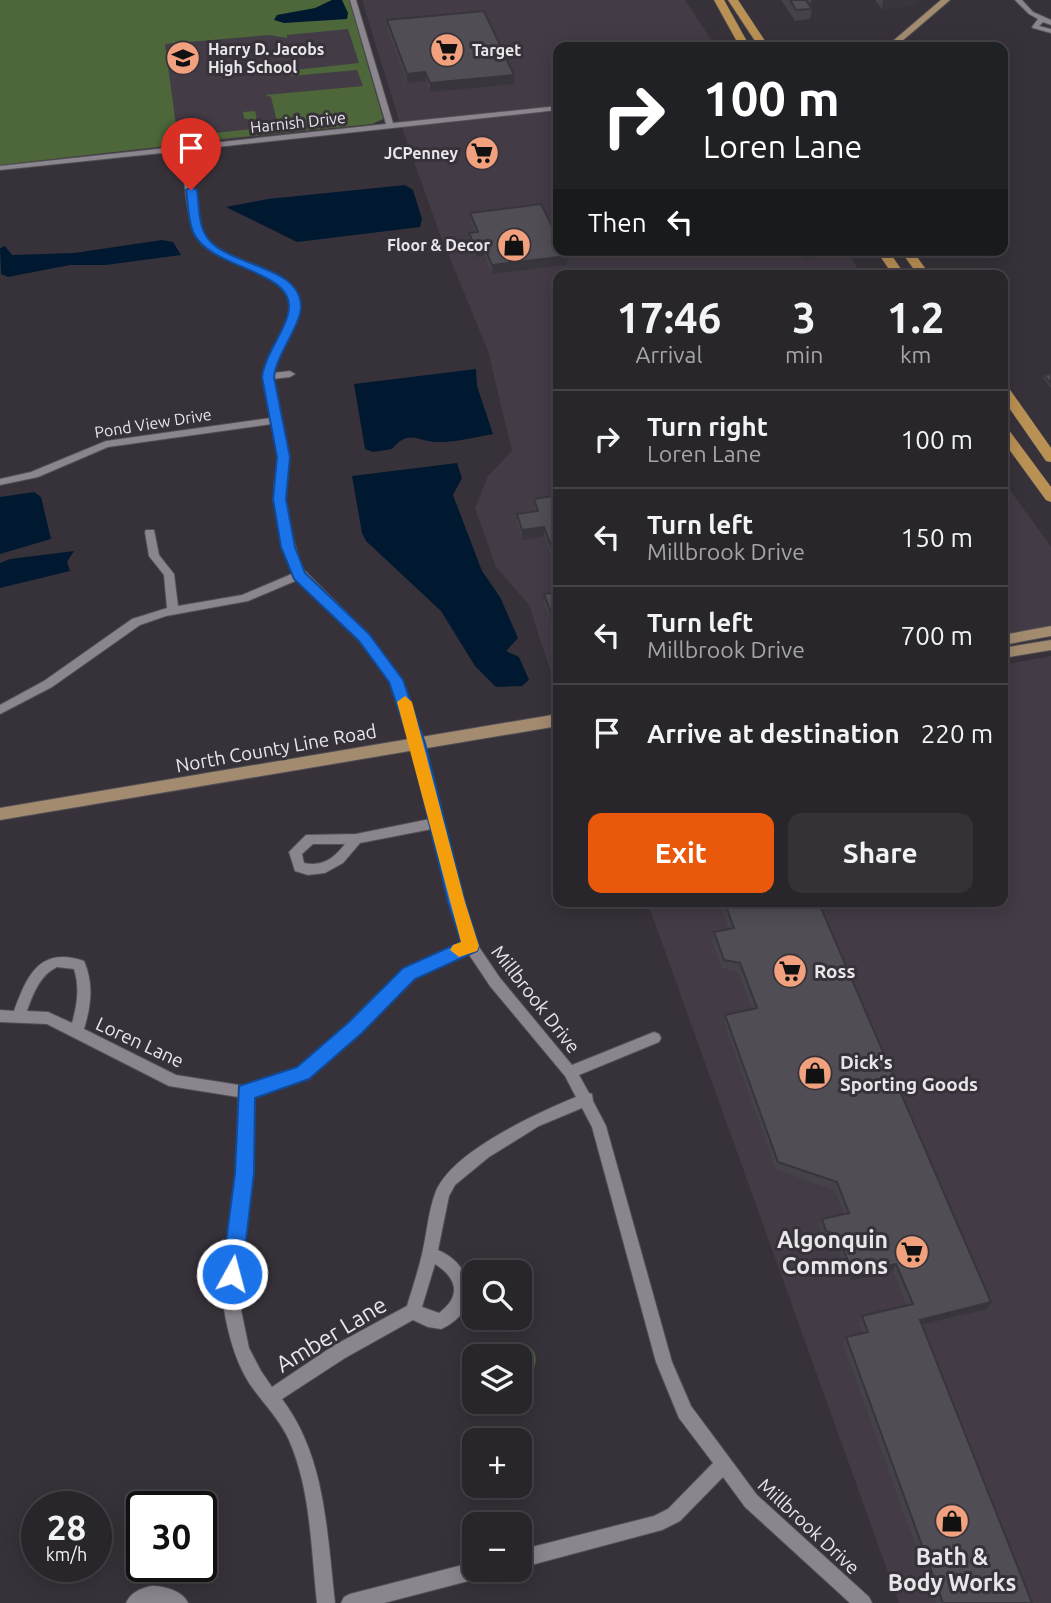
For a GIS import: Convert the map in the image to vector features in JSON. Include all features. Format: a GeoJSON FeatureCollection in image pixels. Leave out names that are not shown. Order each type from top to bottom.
{"type":"FeatureCollection","features":[{"type":"Feature","properties":{"kind":"main road"},"geometry":{"type":"LineString","coordinates":[[719,0],[742,42]]}},
{"type":"Feature","properties":{"kind":"main road"},"geometry":{"type":"LineString","coordinates":[[733,0],[761,42]]}},
{"type":"Feature","properties":{"kind":"main road"},"geometry":{"type":"LineString","coordinates":[[1008,397],[1051,458]]}},
{"type":"Feature","properties":{"kind":"main road"},"geometry":{"type":"LineString","coordinates":[[1008,439],[1051,497]]}},
{"type":"Feature","properties":{"kind":"street"},"geometry":{"type":"LineString","coordinates":[[354,0],[390,126]]}},
{"type":"Feature","properties":{"kind":"street"},"geometry":{"type":"LineString","coordinates":[[896,42],[946,0]]}},
{"type":"Feature","properties":{"kind":"street"},"geometry":{"type":"LineString","coordinates":[[1018,0],[1041,19],[1051,23]]}},
{"type":"Feature","properties":{"kind":"street"},"geometry":{"type":"LineString","coordinates":[[1041,19],[1035,27],[1051,32]]}},
{"type":"Feature","properties":{"kind":"street","name":"Harnish Drive"},"geometry":{"type":"LineString","coordinates":[[0,168],[553,109]]}},
{"type":"Feature","properties":{"kind":"street","name":"Millbrook Drive"},"geometry":{"type":"LineString","coordinates":[[185,148],[201,238],[219,253],[284,282],[294,297],[295,310],[270,364],[268,377],[283,457],[279,485],[281,510],[288,547],[299,575],[378,655],[396,680],[418,743],[436,823],[471,946],[495,982],[570,1072],[587,1099],[599,1126],[673,1385],[685,1412],[723,1465],[776,1527],[832,1572],[863,1603]]}},
{"type":"Feature","properties":{"kind":"street"},"geometry":{"type":"LineString","coordinates":[[268,377],[290,374]]}},
{"type":"Feature","properties":{"kind":"street","name":"Pond View Drive"},"geometry":{"type":"LineString","coordinates":[[0,482],[34,475],[106,444],[276,420]]}},
{"type":"Feature","properties":{"kind":"street"},"geometry":{"type":"LineString","coordinates":[[150,532],[154,556],[169,574],[173,610]]}},
{"type":"Feature","properties":{"kind":"street"},"geometry":{"type":"LineString","coordinates":[[0,710],[48,684],[128,626],[173,610],[244,598],[299,575]]}},
{"type":"Feature","properties":{"kind":"street"},"geometry":{"type":"LineString","coordinates":[[1008,639],[1051,631]]}},
{"type":"Feature","properties":{"kind":"street"},"geometry":{"type":"LineString","coordinates":[[1008,652],[1051,645]]}},
{"type":"Feature","properties":{"kind":"street","name":"North County Line Road"},"geometry":{"type":"LineString","coordinates":[[0,814],[553,721]]}},
{"type":"Feature","properties":{"kind":"street"},"geometry":{"type":"LineString","coordinates":[[356,839],[436,823]]}},
{"type":"Feature","properties":{"kind":"street","name":"Loren Lane"},"geometry":{"type":"LineString","coordinates":[[0,1016],[48,1018],[174,1081],[245,1092],[303,1074],[356,1028],[409,973],[471,946]]}},
{"type":"Feature","properties":{"kind":"street"},"geometry":{"type":"LineString","coordinates":[[19,1015],[36,976],[49,962],[66,959],[79,965],[85,981],[86,1002],[76,1033]]}},
{"type":"Feature","properties":{"kind":"street"},"geometry":{"type":"LineString","coordinates":[[570,1072],[654,1038]]}},
{"type":"Feature","properties":{"kind":"street"},"geometry":{"type":"LineString","coordinates":[[245,1092],[244,1173],[230,1296],[241,1346],[253,1374],[294,1431],[309,1473],[326,1603]]}},
{"type":"Feature","properties":{"kind":"street","name":"Amber Lane"},"geometry":{"type":"LineString","coordinates":[[270,1398],[339,1352],[413,1311],[430,1254],[442,1194],[461,1170],[534,1121],[587,1099]]}},
{"type":"Feature","properties":{"kind":"street"},"geometry":{"type":"LineString","coordinates":[[413,1311],[428,1319],[441,1321],[460,1306],[464,1296],[456,1272],[446,1262],[430,1254]]}},
{"type":"Feature","properties":{"kind":"street"},"geometry":{"type":"LineString","coordinates":[[532,1556],[656,1524],[674,1515],[723,1465]]}},
{"type":"Feature","properties":{"kind":"street"},"geometry":{"type":"LineString","coordinates":[[350,1603],[462,1574]]}},
{"type":"Feature","properties":{"kind":"street"},"geometry":{"type":"LineString","coordinates":[[135,1603],[153,1594],[164,1595],[179,1603]]}},
{"type":"Feature","properties":{"kind":"shaded area","name":"Harry D. Jacobs High School"},"geometry":{"type":"Polygon","coordinates":[[[0,0],[349,0],[383,119],[372,124],[0,165],[0,0]]]}},
{"type":"Feature","properties":{"kind":"shaded area"},"geometry":{"type":"Polygon","coordinates":[[[362,0],[685,0],[713,42],[553,42],[553,256],[850,256],[859,270],[553,270],[553,679],[529,605],[496,567],[475,508],[488,476],[512,451],[488,351],[440,234],[398,117],[362,0]]]}},
{"type":"Feature","properties":{"kind":"shaded area"},"geometry":{"type":"Polygon","coordinates":[[[1008,487],[1051,547],[1051,626],[1008,633],[1008,487]]]}},
{"type":"Feature","properties":{"kind":"shaded area","name":"Algonquin Commons"},"geometry":{"type":"Polygon","coordinates":[[[1051,656],[1051,1603],[899,1603],[649,907],[1008,907],[1008,664],[1051,656]]]}},
{"type":"Feature","properties":{"kind":"green space","name":"Harry D. Jacobs High School"},"geometry":{"type":"Polygon","coordinates":[[[0,0],[349,0],[383,119],[372,124],[192,142],[189,136],[251,129],[252,121],[244,118],[243,112],[255,111],[259,128],[278,126],[271,97],[265,95],[363,86],[357,70],[291,76],[288,67],[281,65],[292,64],[294,70],[359,63],[348,29],[287,35],[287,38],[269,35],[165,44],[178,140],[175,145],[0,165],[0,0]]]}},
{"type":"Feature","properties":{"kind":"green space"},"geometry":{"type":"Polygon","coordinates":[[[532,1349],[536,1361],[532,1370],[532,1349]]]}},
{"type":"Feature","properties":{"kind":"water"},"geometry":{"type":"Polygon","coordinates":[[[332,0],[342,0],[348,13],[347,19],[284,23],[274,20],[277,15],[315,8],[332,0]]]}},
{"type":"Feature","properties":{"kind":"water"},"geometry":{"type":"Polygon","coordinates":[[[405,185],[413,190],[422,219],[420,227],[297,242],[226,207],[268,199],[405,185]]]}},
{"type":"Feature","properties":{"kind":"water"},"geometry":{"type":"Polygon","coordinates":[[[162,240],[173,242],[181,255],[106,265],[70,265],[8,277],[1,274],[0,248],[5,246],[12,255],[74,253],[162,240]]]}},
{"type":"Feature","properties":{"kind":"water"},"geometry":{"type":"Polygon","coordinates":[[[476,369],[477,386],[493,434],[444,442],[408,438],[392,449],[373,452],[365,449],[354,384],[476,369]]]}},
{"type":"Feature","properties":{"kind":"water"},"geometry":{"type":"Polygon","coordinates":[[[457,463],[462,478],[453,495],[482,571],[500,597],[518,638],[506,651],[519,657],[529,680],[522,686],[496,687],[475,666],[441,611],[366,541],[362,533],[352,476],[457,463]]]}},
{"type":"Feature","properties":{"kind":"water"},"geometry":{"type":"Polygon","coordinates":[[[34,492],[41,497],[51,539],[0,554],[0,497],[34,492]]]}},
{"type":"Feature","properties":{"kind":"water"},"geometry":{"type":"Polygon","coordinates":[[[74,551],[67,562],[70,571],[0,588],[0,563],[10,559],[74,551]]]}},
{"type":"Feature","properties":{"kind":"building"},"geometry":{"type":"Polygon","coordinates":[[[790,0],[806,0],[812,9],[796,10],[790,0]]]}},
{"type":"Feature","properties":{"kind":"building","name":"Target"},"geometry":{"type":"Polygon","coordinates":[[[484,11],[514,75],[430,83],[425,72],[407,74],[387,20],[484,11]]]}},
{"type":"Feature","properties":{"kind":"building","name":"Floor & Decor"},"geometry":{"type":"Polygon","coordinates":[[[541,204],[553,228],[553,256],[568,256],[492,265],[484,246],[475,247],[469,233],[478,232],[470,213],[541,204]]]}},
{"type":"Feature","properties":{"kind":"building"},"geometry":{"type":"Polygon","coordinates":[[[1051,374],[1051,384],[1044,375],[1051,374]]]}},
{"type":"Feature","properties":{"kind":"building"},"geometry":{"type":"Polygon","coordinates":[[[553,496],[553,551],[544,527],[522,530],[517,514],[538,511],[534,499],[553,496]]]}},
{"type":"Feature","properties":{"kind":"building"},"geometry":{"type":"Polygon","coordinates":[[[553,593],[553,609],[550,610],[544,594],[553,593]]]}},
{"type":"Feature","properties":{"kind":"building","name":"Algonquin Commons"},"geometry":{"type":"Polygon","coordinates":[[[726,907],[821,907],[991,1302],[920,1320],[1032,1603],[943,1603],[846,1337],[868,1332],[862,1316],[913,1304],[896,1264],[853,1274],[838,1235],[826,1231],[822,1219],[849,1213],[837,1182],[778,1162],[725,1015],[757,1008],[740,963],[724,960],[714,932],[734,928],[726,907]]]}},
{"type":"Feature","properties":{"kind":"slow traffic"},"geometry":{"type":"LineString","coordinates":[[405,702],[418,743],[456,902],[471,946],[459,950]]}},
{"type":"Feature","properties":{"kind":"place","name":"Target"},"geometry":{"type":"Point","coordinates":[447,50]}},
{"type":"Feature","properties":{"kind":"place","name":"Harry D. Jacobs High School"},"geometry":{"type":"Point","coordinates":[183,58]}},
{"type":"Feature","properties":{"kind":"place","name":"JCPenney"},"geometry":{"type":"Point","coordinates":[482,153]}},
{"type":"Feature","properties":{"kind":"place","name":"Floor & Decor"},"geometry":{"type":"Point","coordinates":[514,245]}},
{"type":"Feature","properties":{"kind":"place","name":"Ross"},"geometry":{"type":"Point","coordinates":[790,971]}},
{"type":"Feature","properties":{"kind":"place","name":"Dick's Sporting Goods"},"geometry":{"type":"Point","coordinates":[815,1073]}},
{"type":"Feature","properties":{"kind":"place","name":"Algonquin Commons"},"geometry":{"type":"Point","coordinates":[912,1252]}},
{"type":"Feature","properties":{"kind":"place","name":"Bath & Body Works"},"geometry":{"type":"Point","coordinates":[952,1521]}},
{"type":"Feature","properties":{"kind":"route"},"geometry":{"type":"LineString","coordinates":[[191,190],[201,238],[219,253],[284,282],[294,297],[295,310],[270,364],[268,377],[282,448],[279,499],[288,547],[299,575],[364,637],[396,680],[418,743],[456,902],[471,946],[428,962],[409,973],[356,1028],[303,1074],[245,1092],[244,1173],[232,1274]]}}]}
